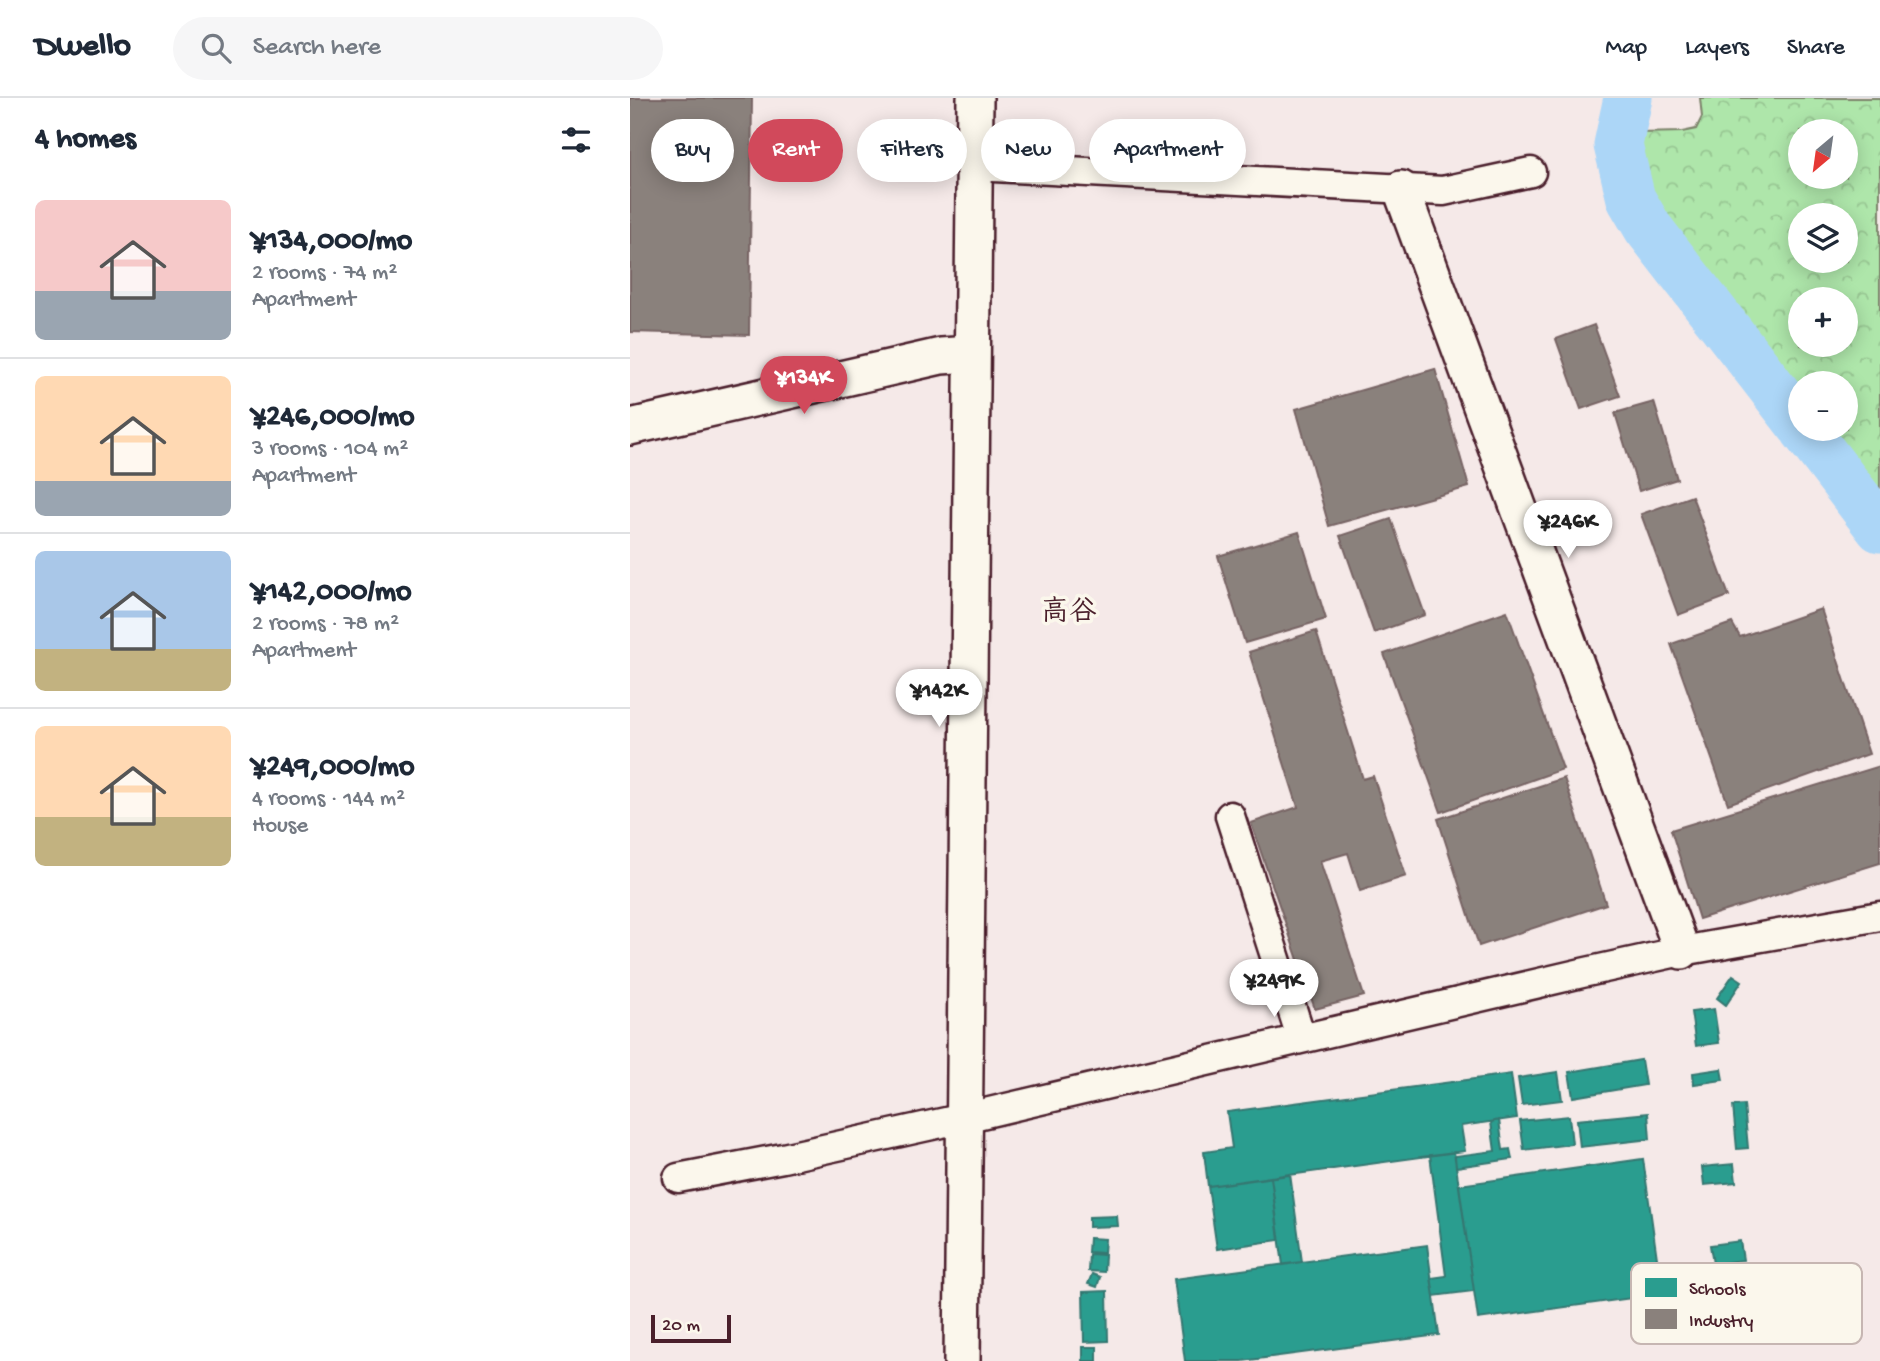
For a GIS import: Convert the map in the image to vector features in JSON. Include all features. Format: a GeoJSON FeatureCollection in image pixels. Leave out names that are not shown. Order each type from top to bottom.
{"type":"FeatureCollection","features":[{"type":"Feature","properties":{"kind":"street"},"geometry":{"type":"LineString","coordinates":[[962,1361],[975,98]]}},
{"type":"Feature","properties":{"kind":"street"},"geometry":{"type":"LineString","coordinates":[[974,166],[1443,191],[1531,173]]}},
{"type":"Feature","properties":{"kind":"street"},"geometry":{"type":"LineString","coordinates":[[1401,189],[1682,951]]}},
{"type":"Feature","properties":{"kind":"street"},"geometry":{"type":"LineString","coordinates":[[630,427],[941,356],[971,354]]}},
{"type":"Feature","properties":{"kind":"street"},"geometry":{"type":"LineString","coordinates":[[1230,816],[1301,1037]]}},
{"type":"Feature","properties":{"kind":"street"},"geometry":{"type":"LineString","coordinates":[[678,1178],[964,1118],[1301,1037],[1682,951],[1880,916]]}},
{"type":"Feature","properties":{"kind":"green space"},"geometry":{"type":"Polygon","coordinates":[[[1700,98],[1880,98],[1880,491],[1840,441],[1858,441],[1858,371],[1788,371],[1788,373],[1742,315],[1673,238],[1634,159],[1632,143],[1638,133],[1696,129],[1702,117],[1700,98]]]}},
{"type":"Feature","properties":{"kind":"building: Schools"},"geometry":{"type":"Polygon","coordinates":[[[1733,975],[1742,981],[1726,1005],[1717,998],[1733,975]]]}},
{"type":"Feature","properties":{"kind":"building: Schools"},"geometry":{"type":"Polygon","coordinates":[[[1714,1009],[1719,1043],[1696,1046],[1691,1012],[1714,1009]]]}},
{"type":"Feature","properties":{"kind":"building: Schools"},"geometry":{"type":"Polygon","coordinates":[[[1641,1060],[1645,1085],[1573,1097],[1569,1072],[1641,1060]]]}},
{"type":"Feature","properties":{"kind":"building: Schools"},"geometry":{"type":"Polygon","coordinates":[[[1721,1069],[1723,1080],[1694,1084],[1693,1073],[1721,1069]]]}},
{"type":"Feature","properties":{"kind":"building: Schools"},"geometry":{"type":"Polygon","coordinates":[[[1558,1072],[1562,1100],[1522,1105],[1518,1078],[1558,1072]]]}},
{"type":"Feature","properties":{"kind":"building: Schools"},"geometry":{"type":"Polygon","coordinates":[[[1511,1074],[1517,1118],[1461,1126],[1465,1151],[1208,1186],[1204,1152],[1232,1148],[1227,1112],[1511,1074]]]}},
{"type":"Feature","properties":{"kind":"building: Schools"},"geometry":{"type":"Polygon","coordinates":[[[1744,1105],[1748,1148],[1737,1149],[1733,1106],[1744,1105]]]}},
{"type":"Feature","properties":{"kind":"building: Schools"},"geometry":{"type":"Polygon","coordinates":[[[1648,1113],[1650,1139],[1580,1147],[1577,1120],[1648,1113]]]}},
{"type":"Feature","properties":{"kind":"building: Schools"},"geometry":{"type":"Polygon","coordinates":[[[1569,1116],[1572,1144],[1524,1150],[1520,1121],[1569,1116]]]}},
{"type":"Feature","properties":{"kind":"building: Schools"},"geometry":{"type":"Polygon","coordinates":[[[1499,1120],[1503,1150],[1510,1149],[1512,1159],[1456,1167],[1455,1156],[1495,1151],[1491,1122],[1499,1120]]]}},
{"type":"Feature","properties":{"kind":"building: Schools"},"geometry":{"type":"Polygon","coordinates":[[[1454,1152],[1474,1291],[1434,1296],[1431,1278],[1446,1276],[1430,1155],[1454,1152]]]}},
{"type":"Feature","properties":{"kind":"building: Schools"},"geometry":{"type":"Polygon","coordinates":[[[1643,1159],[1658,1263],[1631,1263],[1631,1298],[1478,1319],[1459,1185],[1643,1159]]]}},
{"type":"Feature","properties":{"kind":"building: Schools"},"geometry":{"type":"Polygon","coordinates":[[[1734,1164],[1736,1182],[1704,1185],[1702,1167],[1734,1164]]]}},
{"type":"Feature","properties":{"kind":"building: Schools"},"geometry":{"type":"Polygon","coordinates":[[[1290,1174],[1302,1262],[1283,1265],[1271,1177],[1290,1174]]]}},
{"type":"Feature","properties":{"kind":"building: Schools"},"geometry":{"type":"Polygon","coordinates":[[[1271,1177],[1279,1240],[1217,1249],[1208,1186],[1271,1177]]]}},
{"type":"Feature","properties":{"kind":"building: Schools"},"geometry":{"type":"Polygon","coordinates":[[[1117,1216],[1118,1226],[1089,1227],[1089,1217],[1117,1216]]]}},
{"type":"Feature","properties":{"kind":"building: Schools"},"geometry":{"type":"Polygon","coordinates":[[[1089,1238],[1105,1239],[1104,1253],[1088,1252],[1089,1238]]]}},
{"type":"Feature","properties":{"kind":"building: Schools"},"geometry":{"type":"Polygon","coordinates":[[[1740,1241],[1743,1260],[1713,1263],[1710,1245],[1740,1241]]]}},
{"type":"Feature","properties":{"kind":"building: Schools"},"geometry":{"type":"Polygon","coordinates":[[[1427,1245],[1439,1335],[1242,1361],[1185,1361],[1174,1279],[1427,1245]]]}},
{"type":"Feature","properties":{"kind":"building: Schools"},"geometry":{"type":"Polygon","coordinates":[[[1089,1254],[1105,1255],[1104,1272],[1088,1271],[1089,1254]]]}},
{"type":"Feature","properties":{"kind":"building: Schools"},"geometry":{"type":"Polygon","coordinates":[[[1092,1274],[1100,1277],[1097,1287],[1088,1284],[1092,1274]]]}},
{"type":"Feature","properties":{"kind":"building: Schools"},"geometry":{"type":"Polygon","coordinates":[[[1107,1291],[1108,1341],[1084,1342],[1083,1292],[1107,1291]]]}},
{"type":"Feature","properties":{"kind":"building: Schools"},"geometry":{"type":"Polygon","coordinates":[[[1083,1347],[1097,1347],[1097,1361],[1083,1361],[1083,1347]]]}},
{"type":"Feature","properties":{"kind":"building: Industry"},"geometry":{"type":"Polygon","coordinates":[[[630,98],[752,98],[752,119],[748,119],[748,182],[751,182],[749,335],[630,332],[630,98]]]}},
{"type":"Feature","properties":{"kind":"building: Industry"},"geometry":{"type":"Polygon","coordinates":[[[1594,325],[1620,396],[1581,409],[1556,339],[1594,325]]]}},
{"type":"Feature","properties":{"kind":"building: Industry"},"geometry":{"type":"Polygon","coordinates":[[[1435,369],[1469,487],[1329,526],[1296,409],[1435,369]]]}},
{"type":"Feature","properties":{"kind":"building: Industry"},"geometry":{"type":"Polygon","coordinates":[[[1654,402],[1677,479],[1639,491],[1615,413],[1654,402]]]}},
{"type":"Feature","properties":{"kind":"building: Industry"},"geometry":{"type":"Polygon","coordinates":[[[1692,496],[1729,596],[1678,615],[1641,514],[1692,496]]]}},
{"type":"Feature","properties":{"kind":"building: Industry"},"geometry":{"type":"Polygon","coordinates":[[[1391,519],[1425,615],[1374,633],[1340,536],[1391,519]]]}},
{"type":"Feature","properties":{"kind":"building: Industry"},"geometry":{"type":"Polygon","coordinates":[[[1299,532],[1326,619],[1245,643],[1218,556],[1299,532]]]}},
{"type":"Feature","properties":{"kind":"building: Industry"},"geometry":{"type":"Polygon","coordinates":[[[1821,609],[1869,754],[1728,804],[1671,644],[1732,623],[1740,637],[1821,609]]]}},
{"type":"Feature","properties":{"kind":"building: Industry"},"geometry":{"type":"Polygon","coordinates":[[[1507,611],[1563,769],[1441,812],[1384,654],[1507,611]]]}},
{"type":"Feature","properties":{"kind":"building: Industry"},"geometry":{"type":"Polygon","coordinates":[[[1316,631],[1363,779],[1373,776],[1406,876],[1360,891],[1348,853],[1320,861],[1364,996],[1315,1009],[1251,823],[1298,807],[1249,652],[1316,631]]]}},
{"type":"Feature","properties":{"kind":"building: Industry"},"geometry":{"type":"Polygon","coordinates":[[[1880,766],[1880,863],[1699,919],[1671,830],[1880,766]]]}},
{"type":"Feature","properties":{"kind":"building: Industry"},"geometry":{"type":"Polygon","coordinates":[[[1564,778],[1606,904],[1479,946],[1438,819],[1564,778]]]}},
{"type":"Feature","properties":{"kind":"waterway"},"geometry":{"type":"LineString","coordinates":[[1628,98],[1618,145],[1631,199],[1648,228],[1788,408]]}},
{"type":"Feature","properties":{"kind":"waterway"},"geometry":{"type":"LineString","coordinates":[[1813,441],[1880,528]]}},
{"type":"Feature","properties":{"kind":"district","name":"高谷"},"geometry":{"type":"Point","coordinates":[1069,609]}}]}
